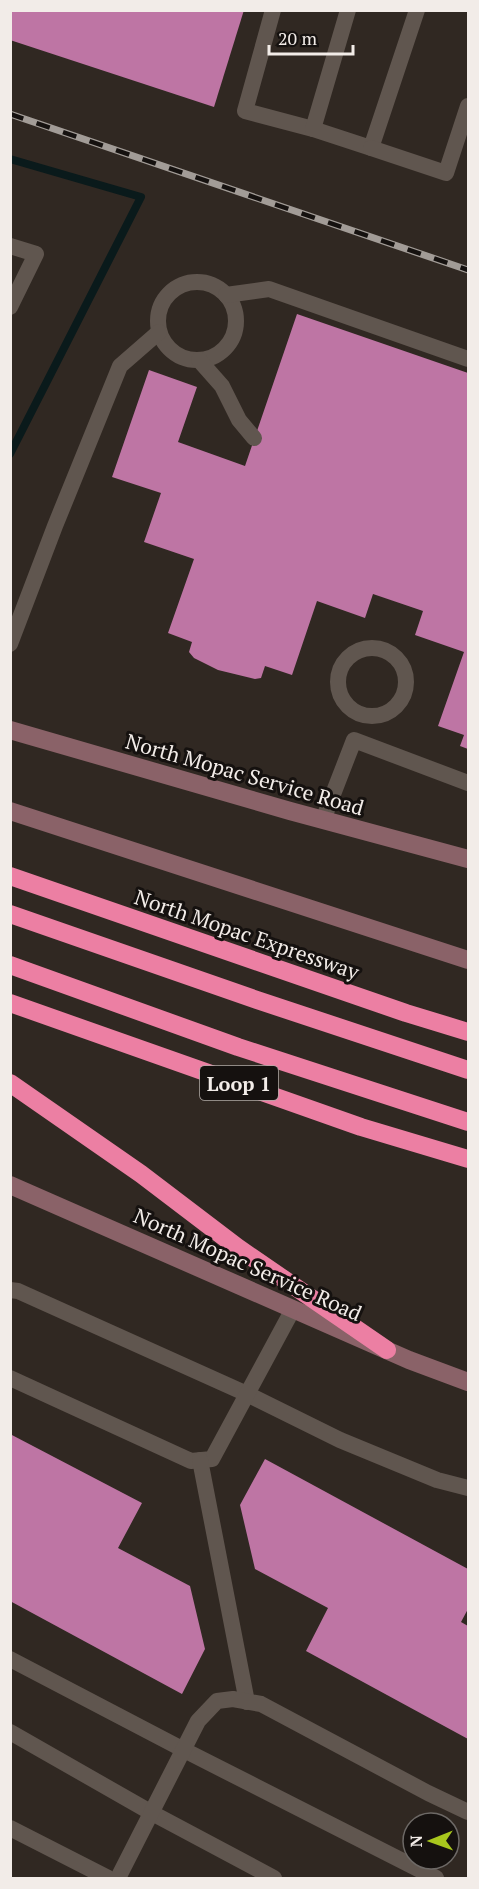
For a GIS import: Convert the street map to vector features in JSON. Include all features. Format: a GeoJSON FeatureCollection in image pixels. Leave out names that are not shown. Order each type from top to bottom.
{"type":"FeatureCollection","features":[{"type":"Feature","properties":{"kind":"highway","name":"North Mopac Expressway"},"geometry":{"type":"LineString","coordinates":[[10,876],[406,1013],[468,1032]]}},
{"type":"Feature","properties":{"kind":"highway"},"geometry":{"type":"LineString","coordinates":[[10,914],[468,1070]]}},
{"type":"Feature","properties":{"kind":"highway"},"geometry":{"type":"LineString","coordinates":[[10,965],[238,1047],[468,1122]]}},
{"type":"Feature","properties":{"kind":"highway","name":"Loop 1"},"geometry":{"type":"LineString","coordinates":[[10,1003],[361,1127],[468,1159]]}},
{"type":"Feature","properties":{"kind":"highway"},"geometry":{"type":"LineString","coordinates":[[10,1083],[141,1174],[245,1253],[387,1350]]}},
{"type":"Feature","properties":{"kind":"main road","name":"North Mopac Service Road"},"geometry":{"type":"LineString","coordinates":[[10,730],[468,859]]}},
{"type":"Feature","properties":{"kind":"main road"},"geometry":{"type":"LineString","coordinates":[[10,811],[468,960]]}},
{"type":"Feature","properties":{"kind":"main road","name":"North Mopac Service Road"},"geometry":{"type":"LineString","coordinates":[[10,1185],[387,1350],[468,1382]]}},
{"type":"Feature","properties":{"kind":"lane"},"geometry":{"type":"LineString","coordinates":[[273,10],[246,111],[313,129],[446,173],[468,106]]}},
{"type":"Feature","properties":{"kind":"lane"},"geometry":{"type":"LineString","coordinates":[[313,129],[348,10]]}},
{"type":"Feature","properties":{"kind":"lane"},"geometry":{"type":"LineString","coordinates":[[371,148],[417,10]]}},
{"type":"Feature","properties":{"kind":"lane"},"geometry":{"type":"LineString","coordinates":[[10,246],[36,254],[10,307]]}},
{"type":"Feature","properties":{"kind":"lane"},"geometry":{"type":"LineString","coordinates":[[192,282],[205,283],[217,288],[226,296],[236,318],[235,330],[230,342],[222,351],[212,358],[187,359],[175,353],[165,344],[159,332],[158,319],[161,306],[168,294],[179,286],[192,282]]}},
{"type":"Feature","properties":{"kind":"lane"},"geometry":{"type":"LineString","coordinates":[[226,296],[269,289],[468,359]]}},
{"type":"Feature","properties":{"kind":"lane"},"geometry":{"type":"LineString","coordinates":[[10,644],[120,366],[159,332]]}},
{"type":"Feature","properties":{"kind":"lane"},"geometry":{"type":"LineString","coordinates":[[200,360],[222,386],[239,420],[254,438]]}},
{"type":"Feature","properties":{"kind":"lane"},"geometry":{"type":"LineString","coordinates":[[368,648],[379,648],[390,653],[399,661],[406,683],[404,695],[388,712],[377,716],[365,716],[355,712],[341,696],[338,675],[349,656],[368,648]]}},
{"type":"Feature","properties":{"kind":"lane"},"geometry":{"type":"LineString","coordinates":[[323,820],[365,716]]}},
{"type":"Feature","properties":{"kind":"lane"},"geometry":{"type":"LineString","coordinates":[[354,740],[468,783]]}},
{"type":"Feature","properties":{"kind":"lane"},"geometry":{"type":"LineString","coordinates":[[10,1290],[18,1291],[247,1394],[340,1440],[437,1480],[468,1488]]}},
{"type":"Feature","properties":{"kind":"lane"},"geometry":{"type":"LineString","coordinates":[[10,1377],[191,1461],[212,1459],[293,1309]]}},
{"type":"Feature","properties":{"kind":"lane"},"geometry":{"type":"LineString","coordinates":[[200,1460],[247,1702]]}},
{"type":"Feature","properties":{"kind":"lane"},"geometry":{"type":"LineString","coordinates":[[10,1659],[436,1878]]}},
{"type":"Feature","properties":{"kind":"lane"},"geometry":{"type":"LineString","coordinates":[[118,1878],[198,1721],[217,1701],[233,1699],[261,1704],[468,1812]]}},
{"type":"Feature","properties":{"kind":"lane"},"geometry":{"type":"LineString","coordinates":[[10,1732],[152,1813],[274,1878]]}},
{"type":"Feature","properties":{"kind":"lane"},"geometry":{"type":"LineString","coordinates":[[10,1828],[108,1878]]}},
{"type":"Feature","properties":{"kind":"building"},"geometry":{"type":"Polygon","coordinates":[[[10,10],[244,10],[214,107],[10,40],[10,10]]]}},
{"type":"Feature","properties":{"kind":"building"},"geometry":{"type":"Polygon","coordinates":[[[297,314],[468,373],[468,749],[460,746],[464,735],[438,726],[464,652],[415,635],[423,611],[373,594],[365,618],[317,601],[292,675],[265,666],[261,678],[255,679],[218,670],[194,658],[189,652],[192,642],[168,633],[194,559],[144,542],[161,493],[112,477],[149,370],[197,387],[178,442],[245,466],[297,314]]]}},
{"type":"Feature","properties":{"kind":"building"},"geometry":{"type":"Polygon","coordinates":[[[10,1434],[142,1503],[118,1548],[190,1586],[205,1649],[182,1694],[10,1601],[10,1434]]]}},
{"type":"Feature","properties":{"kind":"building"},"geometry":{"type":"Polygon","coordinates":[[[265,1459],[468,1569],[468,1609],[461,1622],[468,1626],[468,1739],[306,1651],[328,1608],[255,1569],[240,1505],[265,1459]]]}},
{"type":"Feature","properties":{"kind":"waterway"},"geometry":{"type":"LineString","coordinates":[[10,159],[141,197],[10,454]]}},
{"type":"Feature","properties":{"kind":"railway"},"geometry":{"type":"LineString","coordinates":[[10,114],[468,270]]}}]}
